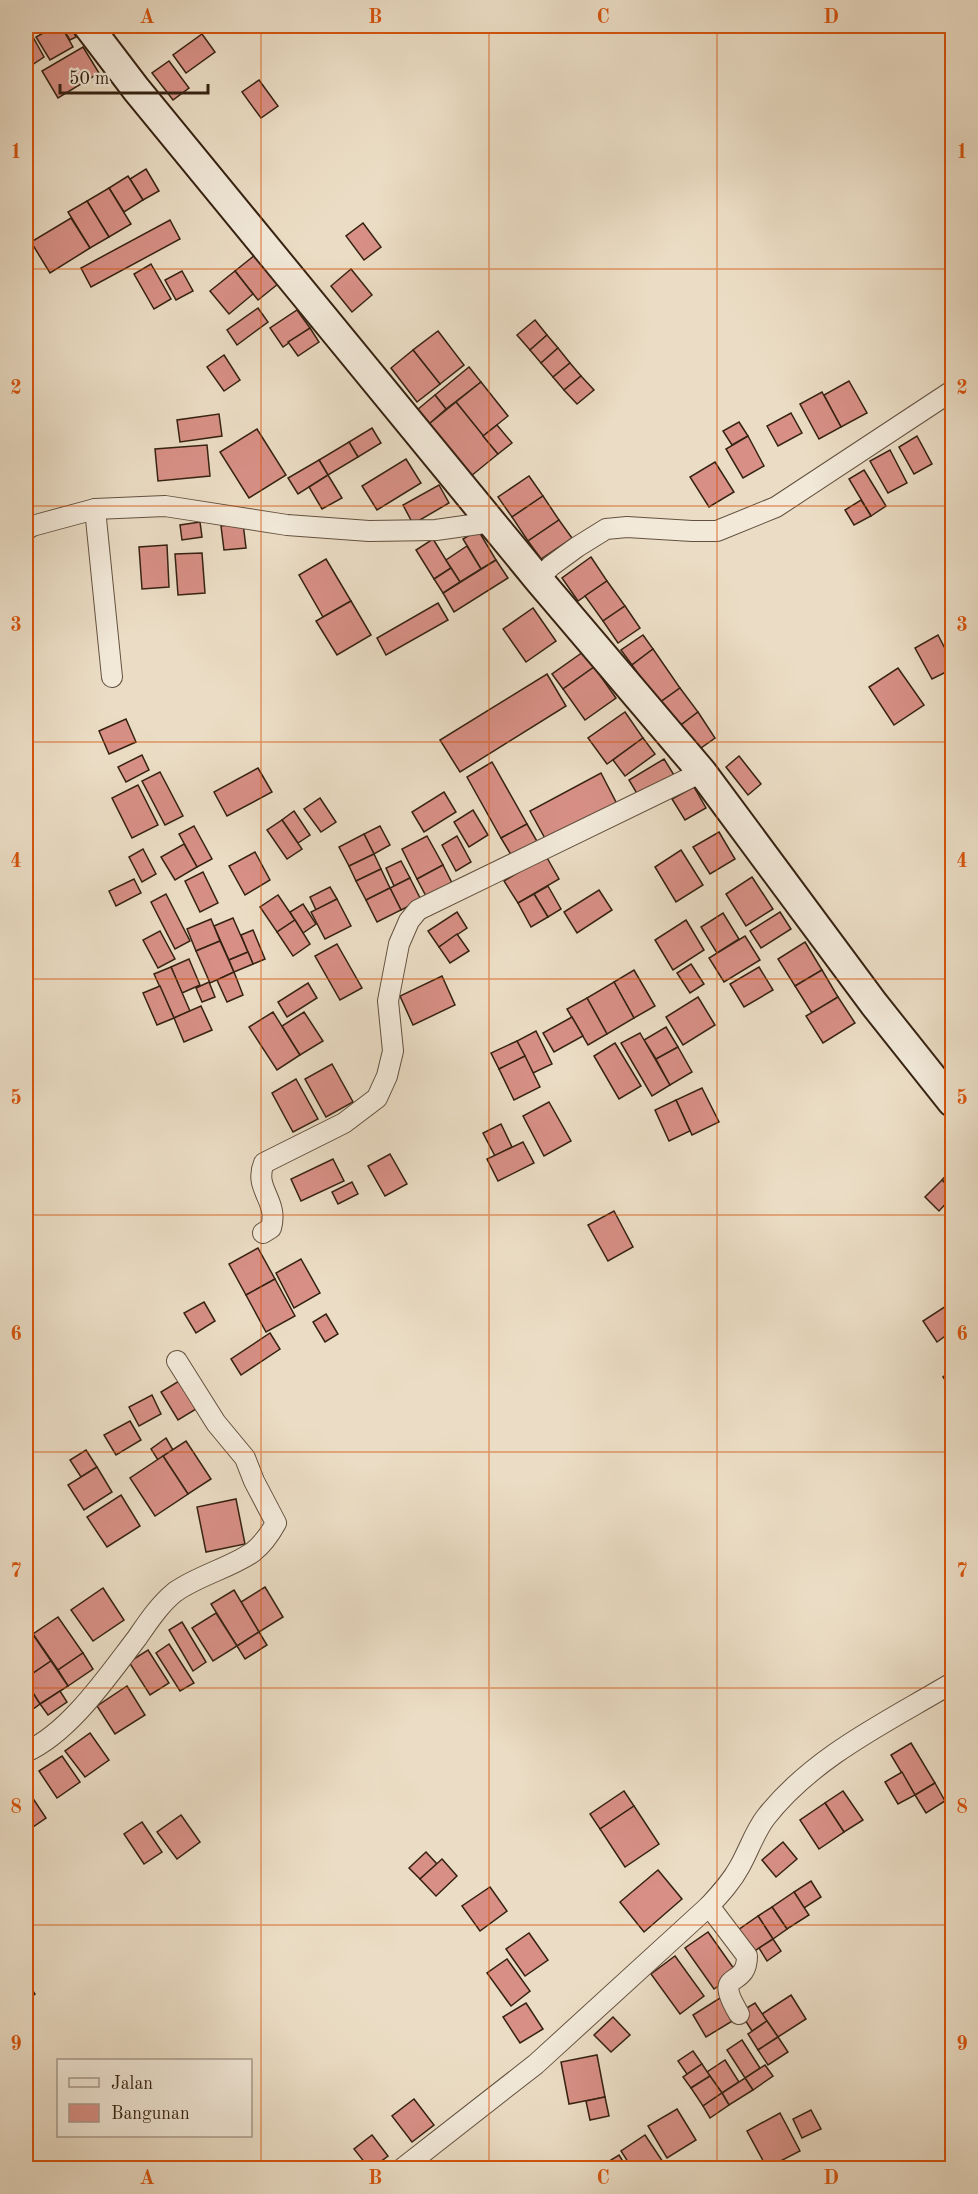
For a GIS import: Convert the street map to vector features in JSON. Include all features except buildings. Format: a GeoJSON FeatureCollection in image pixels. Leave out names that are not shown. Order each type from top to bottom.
{"type":"FeatureCollection","features":[{"type":"Feature","properties":{"kind":"street"},"geometry":{"type":"LineString","coordinates":[[88,26],[136,89],[538,579],[702,772],[874,1004],[952,1102]]}},
{"type":"Feature","properties":{"kind":"street"},"geometry":{"type":"LineString","coordinates":[[538,579],[551,566],[606,529],[627,527],[717,531],[776,507],[952,391]]}},
{"type":"Feature","properties":{"kind":"street"},"geometry":{"type":"LineString","coordinates":[[26,530],[32,526],[95,508],[165,506],[287,525],[369,531],[436,530],[492,522]]}},
{"type":"Feature","properties":{"kind":"street"},"geometry":{"type":"LineString","coordinates":[[95,508],[112,677]]}},
{"type":"Feature","properties":{"kind":"street"},"geometry":{"type":"LineString","coordinates":[[263,1233],[271,1227],[273,1220],[272,1206],[261,1183],[264,1163],[344,1123],[377,1098],[387,1076],[393,1051],[388,1001],[391,980],[399,944],[409,921],[418,910],[702,772]]}},
{"type":"Feature","properties":{"kind":"street"},"geometry":{"type":"LineString","coordinates":[[26,1752],[39,1746],[72,1720],[154,1615],[174,1593],[253,1552],[267,1538],[276,1523],[245,1458],[216,1423],[177,1361]]}},
{"type":"Feature","properties":{"kind":"street"},"geometry":{"type":"LineString","coordinates":[[403,2169],[536,2064],[709,1906],[727,1887],[764,1819],[808,1772],[856,1740],[952,1683]]}},
{"type":"Feature","properties":{"kind":"street"},"geometry":{"type":"LineString","coordinates":[[709,1906],[747,1956],[747,1964],[743,1972],[726,1989],[728,1997],[739,2014]]}}]}
